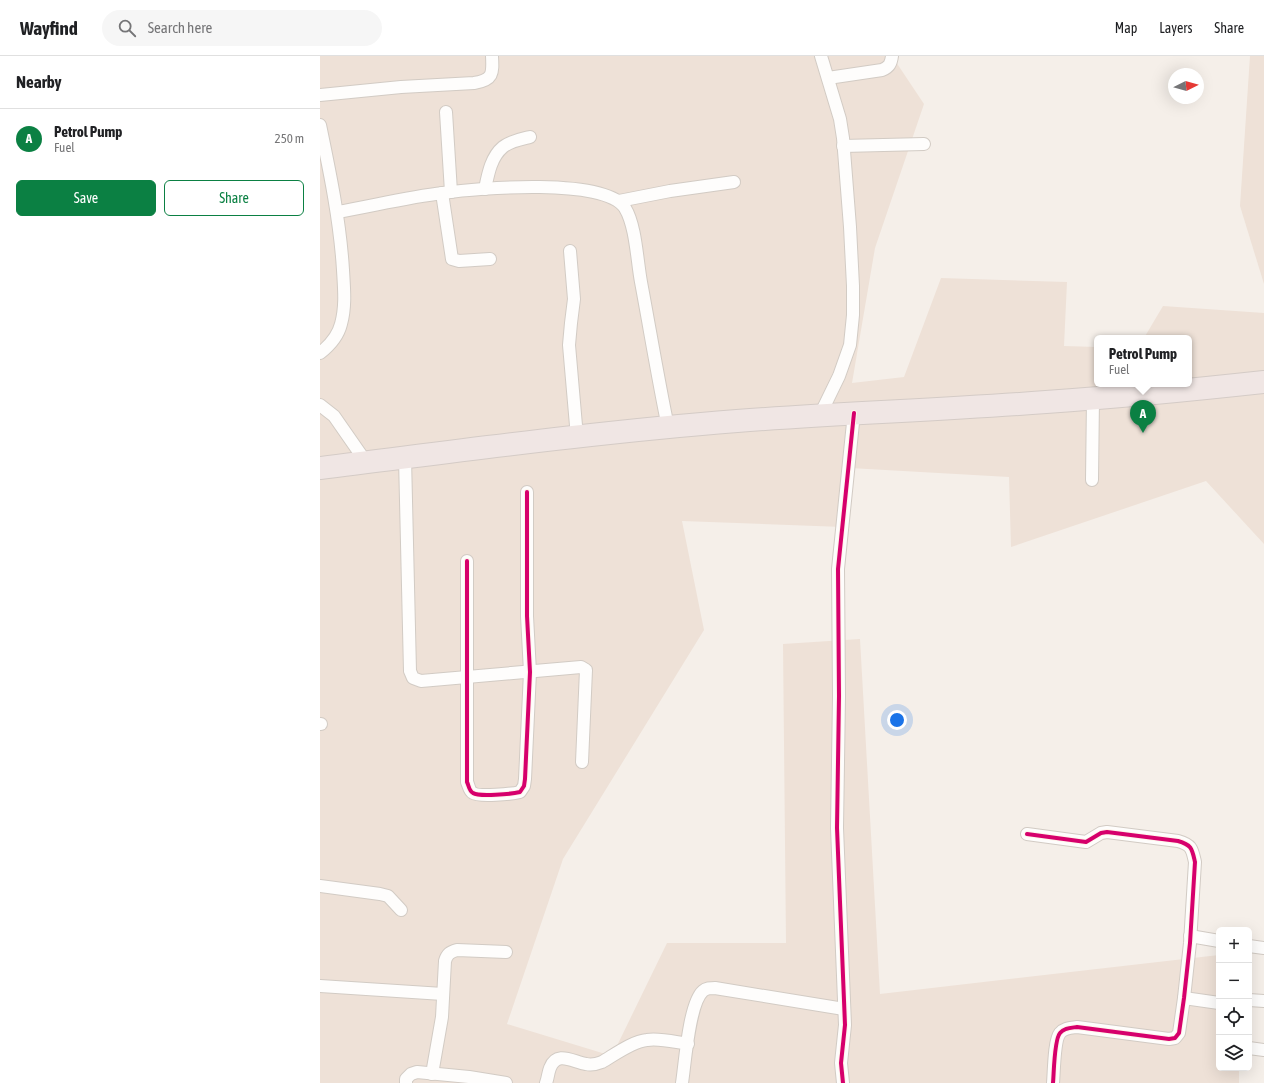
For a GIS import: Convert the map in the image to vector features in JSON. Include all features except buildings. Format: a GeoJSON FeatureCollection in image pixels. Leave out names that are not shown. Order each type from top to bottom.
{"type":"FeatureCollection","features":[{"type":"Feature","properties":{"kind":"highway"},"geometry":{"type":"LineString","coordinates":[[320,468],[668,427],[820,415],[1046,402],[1264,382]]}},
{"type":"Feature","properties":{"kind":"street"},"geometry":{"type":"LineString","coordinates":[[320,95],[351,91],[474,83],[484,81],[490,78],[492,73],[492,56]]}},
{"type":"Feature","properties":{"kind":"street"},"geometry":{"type":"LineString","coordinates":[[820,415],[839,376],[850,345],[853,315],[850,228],[840,119],[821,56]]}},
{"type":"Feature","properties":{"kind":"street"},"geometry":{"type":"LineString","coordinates":[[828,78],[882,70],[888,67],[892,56]]}},
{"type":"Feature","properties":{"kind":"street"},"geometry":{"type":"LineString","coordinates":[[446,112],[447,192],[452,259],[459,261],[490,259]]}},
{"type":"Feature","properties":{"kind":"street"},"geometry":{"type":"LineString","coordinates":[[320,125],[341,238],[345,306],[341,326],[330,345],[320,353]]}},
{"type":"Feature","properties":{"kind":"street"},"geometry":{"type":"LineString","coordinates":[[485,189],[488,173],[495,156],[504,146],[530,137]]}},
{"type":"Feature","properties":{"kind":"street"},"geometry":{"type":"LineString","coordinates":[[843,146],[924,144]]}},
{"type":"Feature","properties":{"kind":"street"},"geometry":{"type":"LineString","coordinates":[[619,201],[670,191],[734,182]]}},
{"type":"Feature","properties":{"kind":"street"},"geometry":{"type":"LineString","coordinates":[[336,212],[447,192],[485,189],[554,188],[584,190],[606,195],[619,201],[625,208],[630,219],[635,242],[655,363],[668,427]]}},
{"type":"Feature","properties":{"kind":"street"},"geometry":{"type":"LineString","coordinates":[[570,251],[574,299],[569,345],[577,437]]}},
{"type":"Feature","properties":{"kind":"street"},"geometry":{"type":"LineString","coordinates":[[1092,480],[1093,398]]}},
{"type":"Feature","properties":{"kind":"street"},"geometry":{"type":"LineString","coordinates":[[320,405],[334,416],[366,462]]}},
{"type":"Feature","properties":{"kind":"street"},"geometry":{"type":"LineString","coordinates":[[843,1083],[841,1063],[844,1041],[844,1008],[837,828],[839,696],[838,569],[854,413]]}},
{"type":"Feature","properties":{"kind":"street"},"geometry":{"type":"LineString","coordinates":[[405,458],[410,670],[413,678],[420,681],[581,667],[586,670],[582,762]]}},
{"type":"Feature","properties":{"kind":"street"},"geometry":{"type":"LineString","coordinates":[[467,561],[467,782],[473,794],[513,794],[520,792],[524,786],[525,779],[530,672],[527,616],[527,492]]}},
{"type":"Feature","properties":{"kind":"street"},"geometry":{"type":"LineString","coordinates":[[1027,834],[1086,842],[1101,833],[1107,832],[1178,841],[1187,843],[1193,850],[1195,862],[1190,936],[1179,1033],[1175,1038],[1169,1039],[1077,1027],[1066,1028],[1059,1034],[1056,1048],[1053,1083]]}},
{"type":"Feature","properties":{"kind":"street"},"geometry":{"type":"LineString","coordinates":[[320,886],[388,896],[401,910]]}},
{"type":"Feature","properties":{"kind":"street"},"geometry":{"type":"LineString","coordinates":[[1190,936],[1216,940]]}},
{"type":"Feature","properties":{"kind":"street"},"geometry":{"type":"LineString","coordinates":[[1252,946],[1264,948]]}},
{"type":"Feature","properties":{"kind":"street"},"geometry":{"type":"LineString","coordinates":[[432,1074],[441,1028],[444,961],[446,955],[457,950],[506,952]]}},
{"type":"Feature","properties":{"kind":"street"},"geometry":{"type":"LineString","coordinates":[[320,986],[443,994]]}},
{"type":"Feature","properties":{"kind":"street"},"geometry":{"type":"LineString","coordinates":[[682,1083],[692,1016],[696,1001],[702,992],[708,988],[844,1008]]}},
{"type":"Feature","properties":{"kind":"street"},"geometry":{"type":"LineString","coordinates":[[1184,998],[1216,1003]]}},
{"type":"Feature","properties":{"kind":"street"},"geometry":{"type":"LineString","coordinates":[[1252,1000],[1264,1001]]}},
{"type":"Feature","properties":{"kind":"street"},"geometry":{"type":"LineString","coordinates":[[546,1083],[550,1068],[558,1058],[565,1058],[587,1064],[596,1064],[635,1043],[645,1040],[654,1039],[688,1044]]}},
{"type":"Feature","properties":{"kind":"street"},"geometry":{"type":"LineString","coordinates":[[1252,1048],[1264,1050]]}},
{"type":"Feature","properties":{"kind":"street"},"geometry":{"type":"LineString","coordinates":[[406,1083],[406,1080],[411,1074],[417,1072],[506,1083]]}},
{"type":"Feature","properties":{"kind":"shaded area"},"geometry":{"type":"Polygon","coordinates":[[[320,56],[892,56],[924,104],[875,248],[852,383],[904,377],[941,278],[1067,282],[1064,346],[1094,347],[1094,387],[1192,387],[1192,335],[1146,335],[1163,306],[1264,313],[1264,544],[1206,481],[1011,547],[1009,477],[850,468],[843,527],[682,521],[704,630],[563,859],[507,1024],[612,1056],[667,943],[786,943],[783,644],[860,639],[880,994],[1216,955],[1216,1071],[1239,1071],[1239,1083],[320,1083],[320,56]]]}},
{"type":"Feature","properties":{"kind":"shaded area"},"geometry":{"type":"Polygon","coordinates":[[[1250,56],[1264,56],[1264,284],[1240,206],[1250,56]]]}},
{"type":"Feature","properties":{"kind":"cycle path"},"geometry":{"type":"LineString","coordinates":[[843,1083],[841,1063],[845,1025],[837,828],[839,696],[838,569],[854,413]]}},
{"type":"Feature","properties":{"kind":"cycle path"},"geometry":{"type":"LineString","coordinates":[[467,561],[467,782],[471,791],[476,794],[496,795],[520,792],[524,786],[525,779],[530,672],[527,616],[527,492]]}},
{"type":"Feature","properties":{"kind":"cycle path"},"geometry":{"type":"LineString","coordinates":[[1027,834],[1086,842],[1101,833],[1107,832],[1178,841],[1191,848],[1195,862],[1190,943],[1179,1033],[1175,1038],[1169,1039],[1077,1027],[1065,1029],[1058,1037],[1053,1083]]}},
{"type":"Feature","properties":{"kind":"place","name":"Petrol Pump"},"geometry":{"type":"Point","coordinates":[1143,433]}}]}
